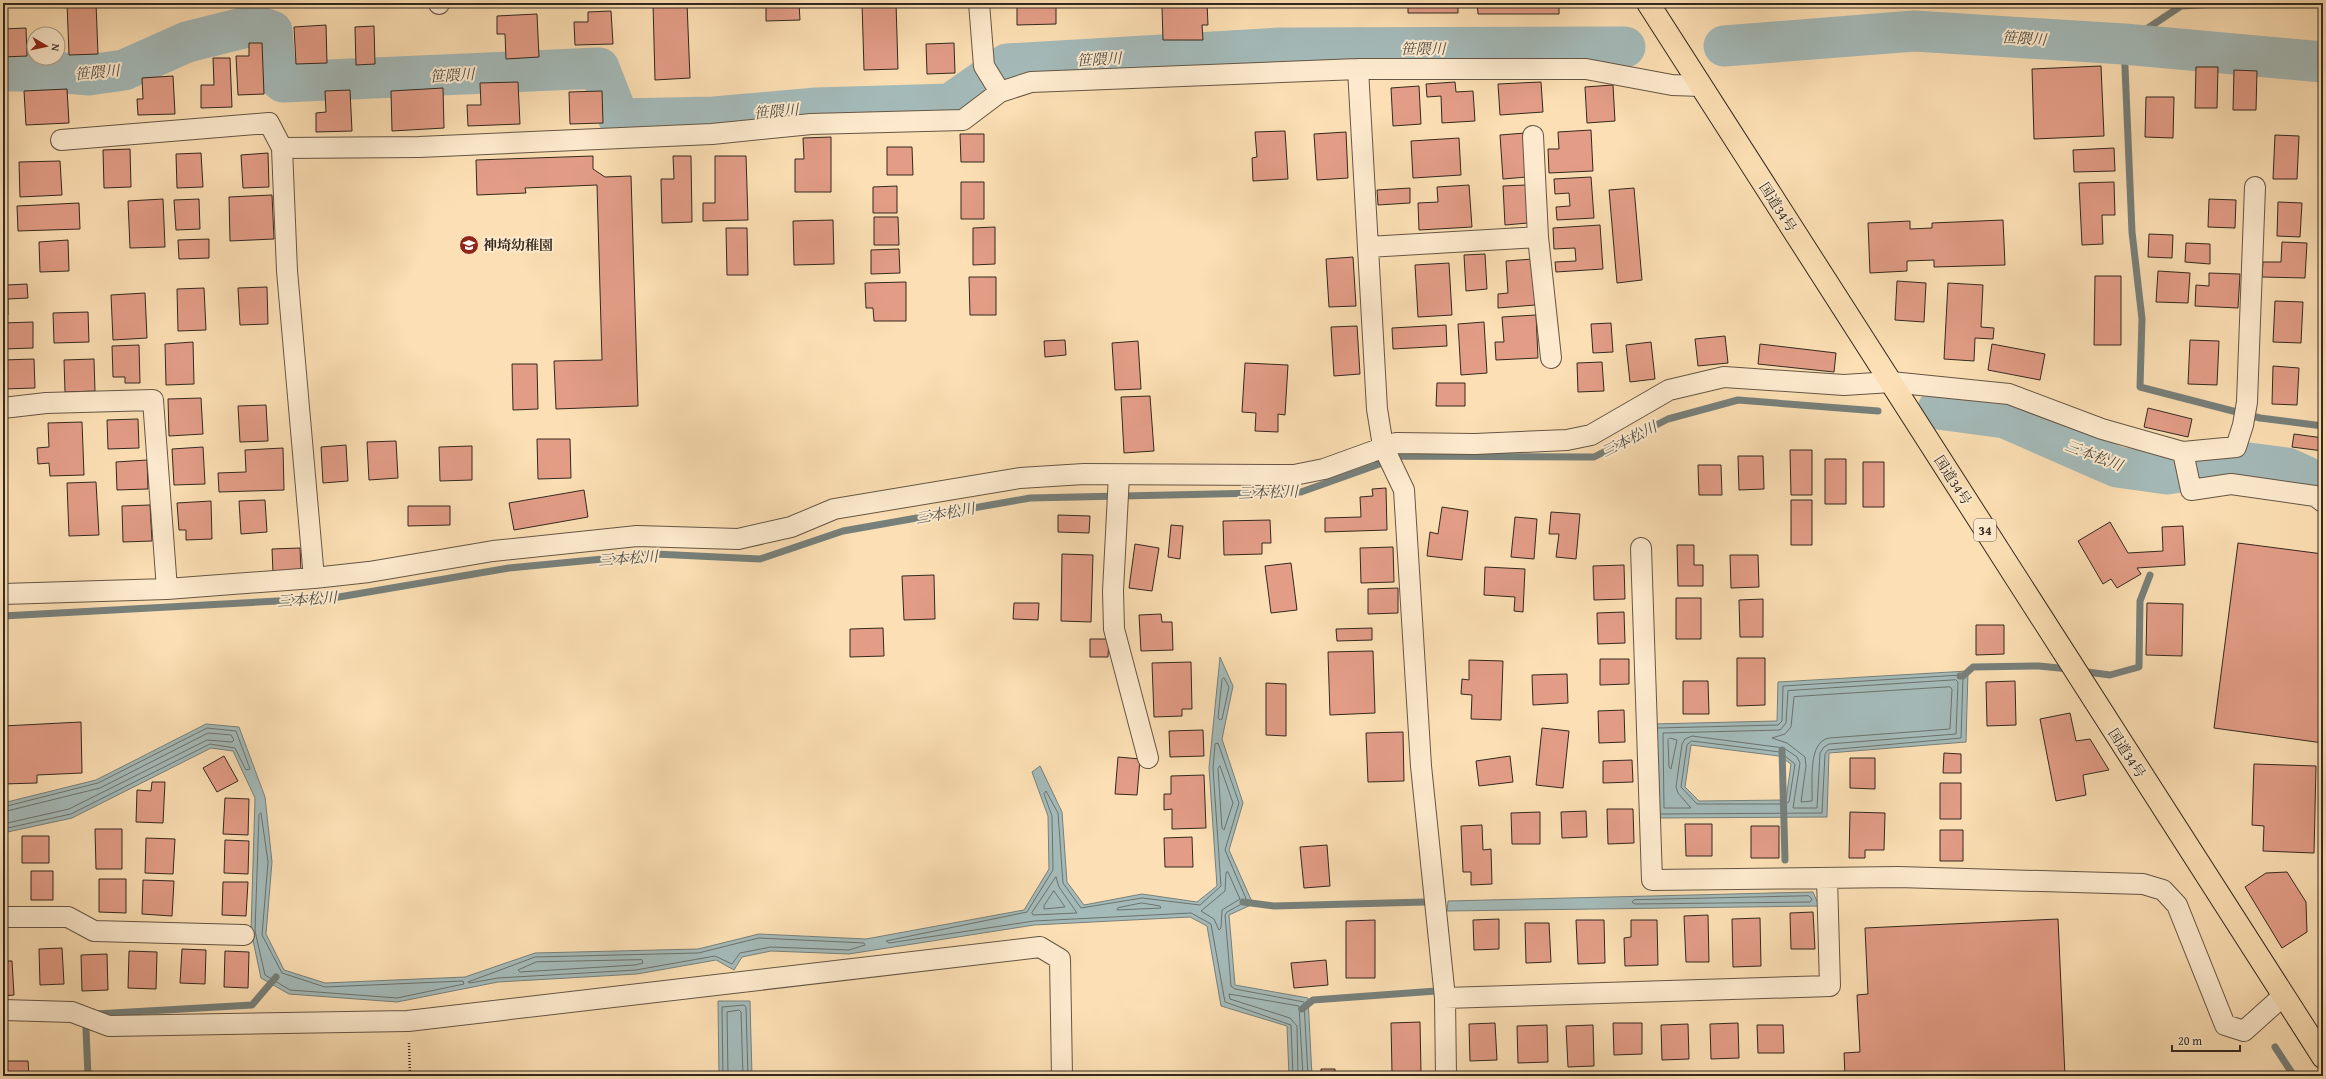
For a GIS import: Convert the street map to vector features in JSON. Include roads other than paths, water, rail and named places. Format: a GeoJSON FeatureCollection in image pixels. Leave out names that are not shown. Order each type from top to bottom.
{"type":"FeatureCollection","features":[{"type":"Feature","properties":{"kind":"highway","name":"国道34号"},"geometry":{"type":"LineString","coordinates":[[1648,3],[2323,1057]]}},
{"type":"Feature","properties":{"kind":"street"},"geometry":{"type":"LineString","coordinates":[[979,3],[984,66],[1000,92]]}},
{"type":"Feature","properties":{"kind":"street"},"geometry":{"type":"LineString","coordinates":[[282,148],[418,147],[712,134],[811,124],[963,120],[1000,92],[1031,82],[1358,69],[1586,68],[1672,85],[1701,86]]}},
{"type":"Feature","properties":{"kind":"street"},"geometry":{"type":"LineString","coordinates":[[1358,69],[1377,409],[1383,446],[1404,490],[1421,766],[1445,998],[1446,1076]]}},
{"type":"Feature","properties":{"kind":"street"},"geometry":{"type":"LineString","coordinates":[[61,140],[268,123],[282,148],[287,271],[314,578]]}},
{"type":"Feature","properties":{"kind":"street"},"geometry":{"type":"LineString","coordinates":[[1533,136],[1538,237],[1551,358]]}},
{"type":"Feature","properties":{"kind":"street"},"geometry":{"type":"LineString","coordinates":[[3,594],[167,588],[314,578],[370,572],[493,551],[637,536],[738,539],[791,527],[834,509],[1020,478],[1084,474],[1294,474],[1324,469],[1383,446],[1396,443],[1475,444],[1559,440],[1592,435],[1614,424],[1669,390],[1724,377],[1844,385],[1891,382],[2009,394],[2102,429],[2183,452],[2236,446],[2243,425],[2247,402],[2255,187]]}},
{"type":"Feature","properties":{"kind":"street"},"geometry":{"type":"LineString","coordinates":[[1368,247],[1538,237]]}},
{"type":"Feature","properties":{"kind":"street"},"geometry":{"type":"LineString","coordinates":[[3,408],[46,403],[153,400],[167,588]]}},
{"type":"Feature","properties":{"kind":"street"},"geometry":{"type":"LineString","coordinates":[[2183,452],[2191,490],[2231,484],[2316,496],[2323,502]]}},
{"type":"Feature","properties":{"kind":"street"},"geometry":{"type":"LineString","coordinates":[[1119,475],[1114,591],[1114,629],[1148,758]]}},
{"type":"Feature","properties":{"kind":"street"},"geometry":{"type":"LineString","coordinates":[[1641,548],[1652,880],[1898,877],[2142,884],[2163,890],[2177,905],[2226,1025],[2244,1031],[2283,996]]}},
{"type":"Feature","properties":{"kind":"street"},"geometry":{"type":"LineString","coordinates":[[1445,998],[1830,986],[1827,878]]}},
{"type":"Feature","properties":{"kind":"street"},"geometry":{"type":"LineString","coordinates":[[3,918],[68,918],[94,930],[244,935]]}},
{"type":"Feature","properties":{"kind":"street"},"geometry":{"type":"LineString","coordinates":[[3,1010],[72,1012],[109,1026],[408,1021],[1040,947],[1060,959],[1062,1076]]}},
{"type":"Feature","properties":{"kind":"water"},"geometry":{"type":"Polygon","coordinates":[[[1220,657],[1233,686],[1222,739],[1243,803],[1229,850],[1253,904],[1229,915],[1235,985],[1308,998],[1312,1076],[1289,1076],[1287,1026],[1221,1006],[1207,926],[1190,917],[1034,925],[849,954],[771,951],[742,957],[734,970],[716,960],[637,974],[498,982],[397,1002],[289,994],[261,978],[251,931],[255,798],[233,751],[211,748],[72,818],[3,833],[3,803],[96,780],[206,724],[239,727],[265,797],[272,862],[266,934],[284,970],[325,983],[465,977],[535,953],[698,949],[759,934],[866,939],[1024,910],[1049,869],[1048,816],[1032,772],[1040,766],[1062,812],[1067,882],[1084,905],[1142,894],[1197,902],[1217,886],[1209,768],[1220,657]]]}},
{"type":"Feature","properties":{"kind":"water"},"geometry":{"type":"Polygon","coordinates":[[[1968,671],[1966,742],[1829,753],[1827,817],[1656,818],[1653,724],[1777,721],[1778,682],[1968,671]],[[1691,745],[1685,787],[1699,801],[1786,800],[1791,764],[1779,756],[1691,745]]]}},
{"type":"Feature","properties":{"kind":"water"},"geometry":{"type":"Polygon","coordinates":[[[1813,892],[1819,906],[1447,911],[1448,901],[1813,892]]]}},
{"type":"Feature","properties":{"kind":"water"},"geometry":{"type":"Polygon","coordinates":[[[718,1001],[750,1001],[752,1076],[719,1076],[718,1001]]]}},
{"type":"Feature","properties":{"kind":"waterway"},"geometry":{"type":"LineString","coordinates":[[2236,3],[2181,6],[2124,44],[2132,232],[2142,319],[2140,387],[2260,418],[2323,426]]}},
{"type":"Feature","properties":{"kind":"waterway","name":"笹隈川"},"geometry":{"type":"LineString","coordinates":[[3,71],[43,71],[89,75],[124,70],[187,42],[255,25],[272,31],[276,76],[283,82],[599,68],[619,119],[714,117],[816,108],[950,104],[1007,64],[1281,48],[1625,47]]}},
{"type":"Feature","properties":{"kind":"waterway","name":"笹隈川"},"geometry":{"type":"LineString","coordinates":[[1724,46],[1914,31],[2124,44],[2323,62]]}},
{"type":"Feature","properties":{"kind":"waterway","name":"三本松川"},"geometry":{"type":"LineString","coordinates":[[3,616],[333,598],[509,568],[655,554],[760,559],[843,531],[1030,498],[1301,492],[1402,456],[1594,457],[1668,419],[1738,400],[1878,411]]}},
{"type":"Feature","properties":{"kind":"waterway","name":"三本松川"},"geometry":{"type":"LineString","coordinates":[[1938,409],[2005,418],[2117,467],[2167,474],[2241,462],[2287,468],[2323,484]]}},
{"type":"Feature","properties":{"kind":"waterway"},"geometry":{"type":"LineString","coordinates":[[2080,671],[2110,675],[2139,667],[2140,601],[2150,575]]}},
{"type":"Feature","properties":{"kind":"waterway"},"geometry":{"type":"LineString","coordinates":[[1960,676],[1963,676],[1973,667],[2039,666],[2069,669]]}},
{"type":"Feature","properties":{"kind":"waterway"},"geometry":{"type":"LineString","coordinates":[[1782,750],[1785,860]]}},
{"type":"Feature","properties":{"kind":"waterway"},"geometry":{"type":"LineString","coordinates":[[1243,902],[1274,906],[1425,902]]}},
{"type":"Feature","properties":{"kind":"waterway"},"geometry":{"type":"LineString","coordinates":[[88,1076],[86,1029],[95,1014],[252,1005],[276,977]]}},
{"type":"Feature","properties":{"kind":"waterway"},"geometry":{"type":"LineString","coordinates":[[1302,1009],[1313,1000],[1436,991]]}},
{"type":"Feature","properties":{"kind":"waterway"},"geometry":{"type":"LineString","coordinates":[[2275,1047],[2294,1076]]}},
{"type":"Feature","properties":{"kind":"place","name":"神埼幼稚園"},"geometry":{"type":"Point","coordinates":[469,245]}}]}
